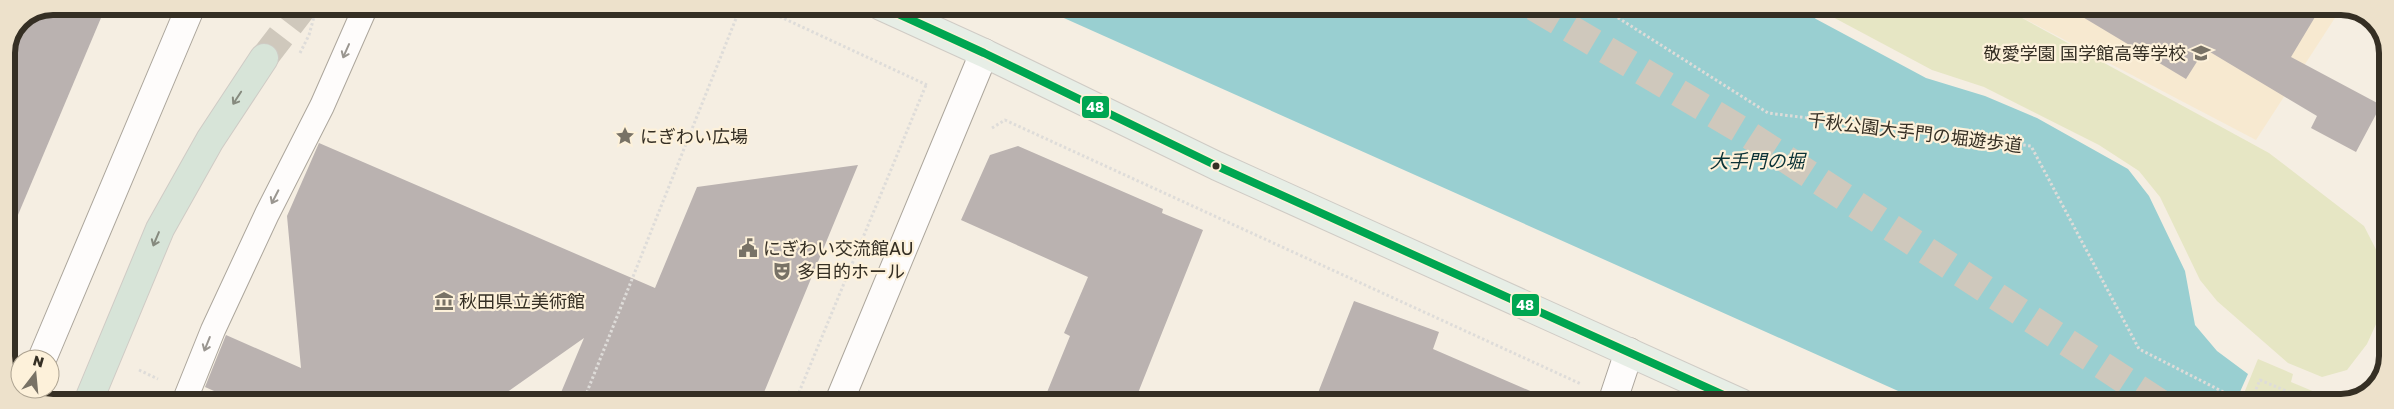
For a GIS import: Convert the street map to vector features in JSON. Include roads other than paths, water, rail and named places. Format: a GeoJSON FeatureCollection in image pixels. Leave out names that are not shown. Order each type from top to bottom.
{"type":"FeatureCollection","features":[{"type":"Feature","properties":{"kind":"highway"},"geometry":{"type":"LineString","coordinates":[[91,394],[160,229],[210,140],[264,58]]}},
{"type":"Feature","properties":{"kind":"main road"},"geometry":{"type":"LineString","coordinates":[[901,15],[984,53],[1217,166],[1721,394]]}},
{"type":"Feature","properties":{"kind":"street"},"geometry":{"type":"LineString","coordinates":[[46,349],[187,15]]}},
{"type":"Feature","properties":{"kind":"street"},"geometry":{"type":"LineString","coordinates":[[841,394],[984,53]]}},
{"type":"Feature","properties":{"kind":"street"},"geometry":{"type":"LineString","coordinates":[[1615,394],[1630,352]]}},
{"type":"Feature","properties":{"kind":"lane"},"geometry":{"type":"LineString","coordinates":[[187,394],[213,330],[262,223],[322,106],[362,15]]}},
{"type":"Feature","properties":{"kind":"water","name":"大手門の堀"},"geometry":{"type":"Polygon","coordinates":[[[1057,15],[1811,15],[1926,78],[1985,96],[2037,118],[2128,169],[2149,196],[2185,271],[2195,325],[2217,351],[2248,374],[2239,394],[1905,394],[1057,15]]]}},
{"type":"Feature","properties":{"kind":"tunnel"},"geometry":{"type":"LineString","coordinates":[[264,58],[297,15]]}},
{"type":"Feature","properties":{"kind":"tunnel"},"geometry":{"type":"LineString","coordinates":[[1547,15],[1743,131],[2146,394]]}},
{"type":"Feature","properties":{"kind":"place","name":"敬愛学園 国学館高等学校"},"geometry":{"type":"Point","coordinates":[2201,53]}},
{"type":"Feature","properties":{"kind":"place","name":"にぎわい広場"},"geometry":{"type":"Point","coordinates":[625,136]}},
{"type":"Feature","properties":{"kind":"place","name":"にぎわい交流館AU"},"geometry":{"type":"Point","coordinates":[748,248]}},
{"type":"Feature","properties":{"kind":"place","name":"多目的ホール"},"geometry":{"type":"Point","coordinates":[782,271]}},
{"type":"Feature","properties":{"kind":"place","name":"秋田県立美術館"},"geometry":{"type":"Point","coordinates":[444,301]}}]}
